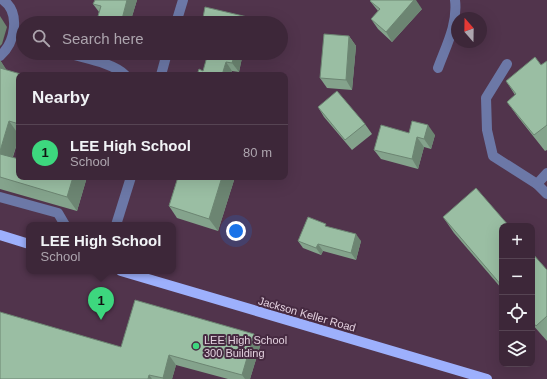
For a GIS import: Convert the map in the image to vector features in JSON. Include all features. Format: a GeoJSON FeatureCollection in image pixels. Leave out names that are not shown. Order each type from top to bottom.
{"type":"FeatureCollection","features":[{"type":"Feature","properties":{"kind":"main road"},"geometry":{"type":"LineString","coordinates":[[0,235],[26,243]]}},
{"type":"Feature","properties":{"kind":"main road","name":"Jackson Keller Road"},"geometry":{"type":"LineString","coordinates":[[131,274],[487,379]]}},
{"type":"Feature","properties":{"kind":"street"},"geometry":{"type":"LineString","coordinates":[[0,56],[7,50],[15,25],[12,11],[8,4],[3,0]]}},
{"type":"Feature","properties":{"kind":"street"},"geometry":{"type":"LineString","coordinates":[[178,16],[183,0]]}},
{"type":"Feature","properties":{"kind":"street"},"geometry":{"type":"LineString","coordinates":[[438,68],[454,28],[456,6],[455,0]]}},
{"type":"Feature","properties":{"kind":"street"},"geometry":{"type":"LineString","coordinates":[[90,60],[107,65],[122,72]]}},
{"type":"Feature","properties":{"kind":"street"},"geometry":{"type":"LineString","coordinates":[[162,72],[165,60]]}},
{"type":"Feature","properties":{"kind":"street"},"geometry":{"type":"LineString","coordinates":[[507,64],[486,98],[487,130],[493,156],[537,184],[547,194]]}},
{"type":"Feature","properties":{"kind":"street"},"geometry":{"type":"LineString","coordinates":[[537,184],[547,173]]}},
{"type":"Feature","properties":{"kind":"street"},"geometry":{"type":"LineString","coordinates":[[117,222],[129,180]]}},
{"type":"Feature","properties":{"kind":"street"},"geometry":{"type":"LineString","coordinates":[[0,197],[58,213],[63,222]]}},
{"type":"Feature","properties":{"kind":"building"},"geometry":{"type":"Polygon","coordinates":[[[95,0],[127,0],[123,16],[98,16],[101,6],[93,4],[95,0]]]}},
{"type":"Feature","properties":{"kind":"building"},"geometry":{"type":"Polygon","coordinates":[[[414,0],[386,32],[371,19],[380,9],[370,1],[414,0]]]}},
{"type":"Feature","properties":{"kind":"building"},"geometry":{"type":"Polygon","coordinates":[[[205,7],[243,16],[203,16],[205,7]]]}},
{"type":"Feature","properties":{"kind":"building"},"geometry":{"type":"Polygon","coordinates":[[[324,34],[349,36],[346,80],[320,78],[324,34]]]}},
{"type":"Feature","properties":{"kind":"building"},"geometry":{"type":"Polygon","coordinates":[[[535,57],[541,65],[547,61],[547,125],[534,135],[507,102],[516,94],[506,81],[535,57]]]}},
{"type":"Feature","properties":{"kind":"building"},"geometry":{"type":"Polygon","coordinates":[[[206,60],[233,60],[232,63],[226,62],[223,72],[198,72],[199,69],[203,71],[206,60]]]}},
{"type":"Feature","properties":{"kind":"building"},"geometry":{"type":"Polygon","coordinates":[[[0,68],[16,73],[16,123],[9,121],[0,151],[0,68]]]}},
{"type":"Feature","properties":{"kind":"building"},"geometry":{"type":"Polygon","coordinates":[[[337,91],[365,124],[345,140],[318,107],[337,91]]]}},
{"type":"Feature","properties":{"kind":"building"},"geometry":{"type":"Polygon","coordinates":[[[412,121],[428,125],[424,139],[417,137],[412,159],[374,150],[381,125],[409,133],[412,121]]]}},
{"type":"Feature","properties":{"kind":"building"},"geometry":{"type":"Polygon","coordinates":[[[0,154],[16,158],[16,180],[72,180],[67,197],[0,177],[0,154]]]}},
{"type":"Feature","properties":{"kind":"building"},"geometry":{"type":"Polygon","coordinates":[[[177,180],[221,180],[209,219],[169,206],[177,180]]]}},
{"type":"Feature","properties":{"kind":"building"},"geometry":{"type":"Polygon","coordinates":[[[476,188],[506,223],[499,223],[499,282],[443,217],[476,188]]]}},
{"type":"Feature","properties":{"kind":"building"},"geometry":{"type":"Polygon","coordinates":[[[308,217],[326,224],[325,226],[356,234],[351,253],[318,244],[316,248],[298,241],[308,217]]]}},
{"type":"Feature","properties":{"kind":"building"},"geometry":{"type":"Polygon","coordinates":[[[535,256],[547,270],[547,316],[536,326],[535,256]]]}},
{"type":"Feature","properties":{"kind":"building","name":"LEE High School 300 Building"},"geometry":{"type":"Polygon","coordinates":[[[135,300],[254,334],[242,375],[169,355],[163,378],[149,375],[148,379],[0,379],[0,312],[121,347],[135,300]]]}},
{"type":"Feature","properties":{"kind":"place","name":"LEE High School"},"geometry":{"type":"Point","coordinates":[101,320]}},
{"type":"Feature","properties":{"kind":"place","name":"LEE High School 300 Building"},"geometry":{"type":"Point","coordinates":[196,346]}}]}
